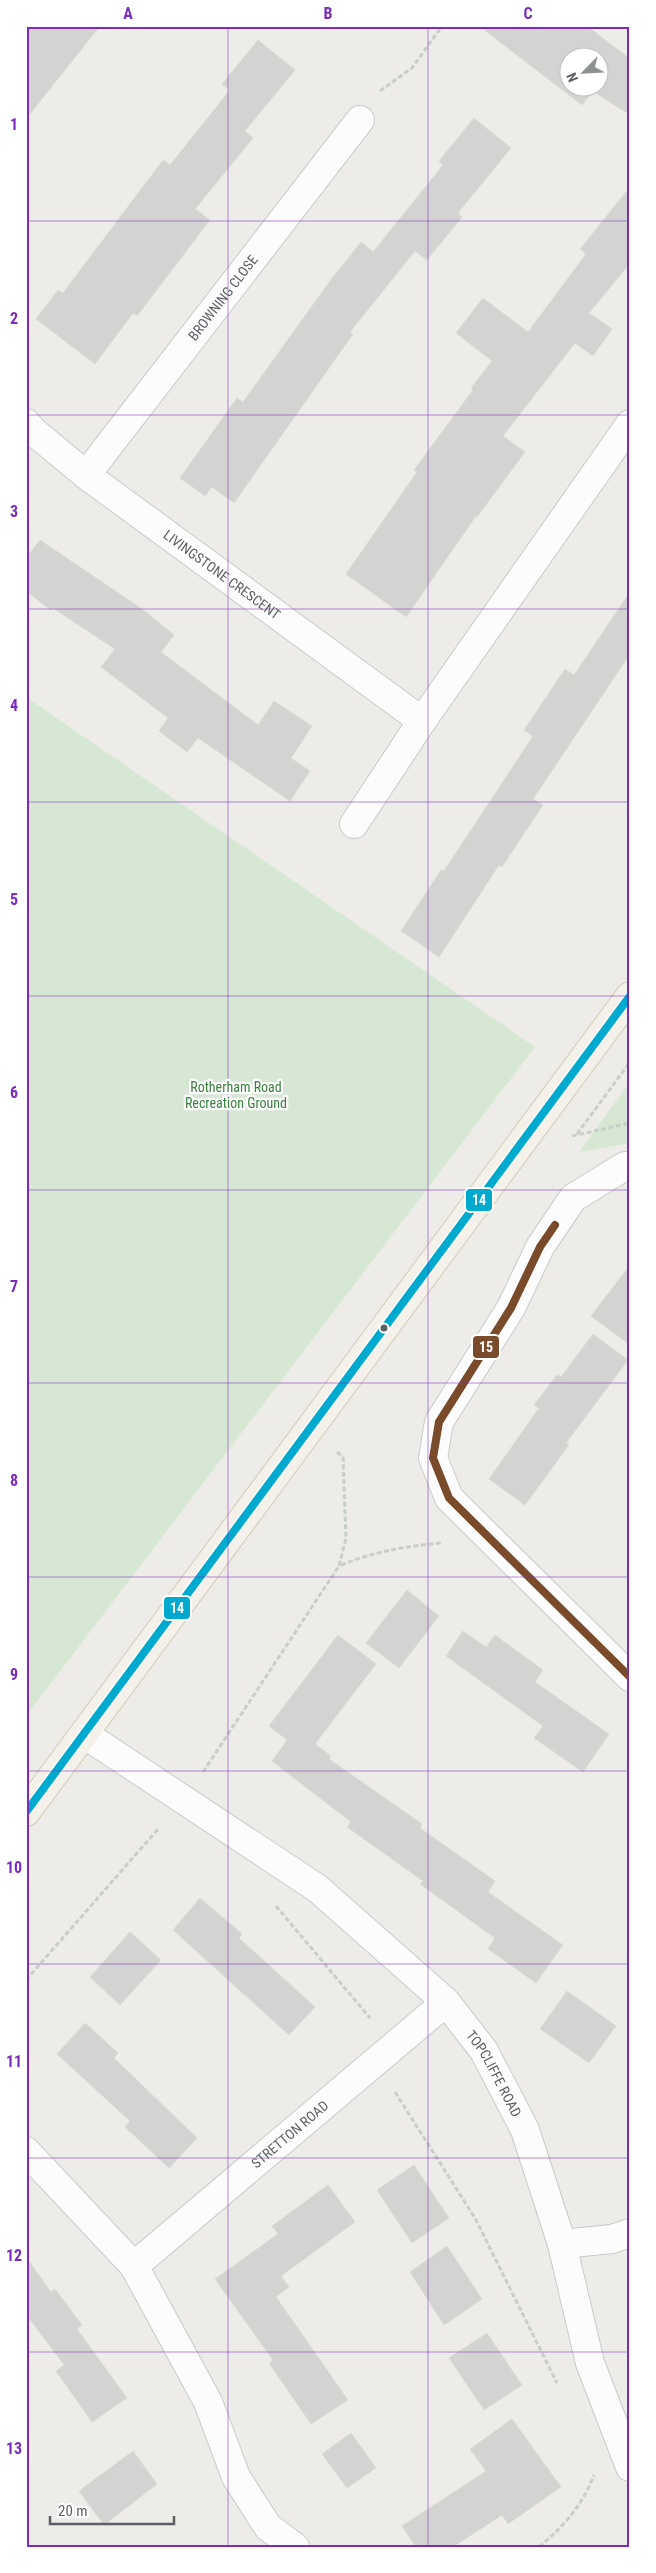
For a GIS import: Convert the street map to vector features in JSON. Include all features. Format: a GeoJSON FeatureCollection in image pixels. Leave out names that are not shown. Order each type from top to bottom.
{"type":"FeatureCollection","features":[{"type":"Feature","properties":{"kind":"main road"},"geometry":{"type":"LineString","coordinates":[[26,1812],[630,996]]}},
{"type":"Feature","properties":{"kind":"street","name":"BROWNING CLOSE"},"geometry":{"type":"LineString","coordinates":[[86,475],[360,120]]}},
{"type":"Feature","properties":{"kind":"street","name":"LIVINGSTONE CRESCENT"},"geometry":{"type":"LineString","coordinates":[[26,423],[86,475],[422,721]]}},
{"type":"Feature","properties":{"kind":"street"},"geometry":{"type":"LineString","coordinates":[[354,824],[422,721],[630,424]]}},
{"type":"Feature","properties":{"kind":"street"},"geometry":{"type":"LineString","coordinates":[[628,1672],[449,1498],[433,1458],[439,1422],[512,1308],[540,1247],[573,1198],[625,1166],[630,1166]]}},
{"type":"Feature","properties":{"kind":"street","name":"TOPCLIFFE ROAD"},"geometry":{"type":"LineString","coordinates":[[84,1734],[317,1888],[446,2002],[484,2052],[525,2130],[562,2244],[590,2364],[630,2467]]}},
{"type":"Feature","properties":{"kind":"street","name":"STRETTON ROAD"},"geometry":{"type":"LineString","coordinates":[[134,2266],[446,2002]]}},
{"type":"Feature","properties":{"kind":"street"},"geometry":{"type":"LineString","coordinates":[[26,2151],[134,2266],[208,2402],[236,2477],[268,2527],[295,2547]]}},
{"type":"Feature","properties":{"kind":"street"},"geometry":{"type":"LineString","coordinates":[[562,2244],[612,2239],[630,2233]]}},
{"type":"Feature","properties":{"kind":"path"},"geometry":{"type":"LineString","coordinates":[[360,120],[382,88],[412,68],[442,26]]}},
{"type":"Feature","properties":{"kind":"path"},"geometry":{"type":"LineString","coordinates":[[577,1135],[630,1062]]}},
{"type":"Feature","properties":{"kind":"path"},"geometry":{"type":"LineString","coordinates":[[310,1427],[343,1457],[346,1539],[339,1566],[356,1559],[403,1546],[447,1542]]}},
{"type":"Feature","properties":{"kind":"path"},"geometry":{"type":"LineString","coordinates":[[271,1900],[370,2016],[387,2081],[475,2218],[557,2384]]}},
{"type":"Feature","properties":{"kind":"path"},"geometry":{"type":"LineString","coordinates":[[539,2547],[563,2527],[589,2489],[595,2474],[591,2465]]}},
{"type":"Feature","properties":{"kind":"green space","name":"Rotherham Road Recreation Ground"},"geometry":{"type":"Polygon","coordinates":[[[26,697],[535,1047],[26,1716],[26,697]]]}},
{"type":"Feature","properties":{"kind":"green space"},"geometry":{"type":"Polygon","coordinates":[[[630,1082],[630,1143],[579,1152],[630,1082]]]}},
{"type":"Feature","properties":{"kind":"building"},"geometry":{"type":"Polygon","coordinates":[[[26,26],[100,26],[26,119],[26,26]]]}},
{"type":"Feature","properties":{"kind":"building"},"geometry":{"type":"Polygon","coordinates":[[[479,26],[587,26],[630,59],[630,115],[604,98],[608,98],[608,48],[558,48],[558,87],[479,26]]]}},
{"type":"Feature","properties":{"kind":"building"},"geometry":{"type":"Polygon","coordinates":[[[258,40],[295,70],[245,131],[253,138],[195,209],[210,220],[137,316],[133,313],[95,364],[36,319],[58,290],[63,293],[163,160],[170,165],[230,90],[222,84],[258,40]]]}},
{"type":"Feature","properties":{"kind":"building"},"geometry":{"type":"Polygon","coordinates":[[[573,98],[588,98],[582,105],[573,98]]]}},
{"type":"Feature","properties":{"kind":"building"},"geometry":{"type":"Polygon","coordinates":[[[474,118],[511,148],[458,213],[462,217],[427,260],[415,251],[350,332],[353,334],[234,503],[212,487],[205,496],[180,478],[237,398],[243,402],[330,281],[361,242],[373,252],[443,165],[439,161],[474,118]]]}},
{"type":"Feature","properties":{"kind":"building"},"geometry":{"type":"Polygon","coordinates":[[[630,187],[630,263],[589,313],[612,329],[593,356],[575,343],[503,436],[525,452],[476,516],[406,617],[346,574],[417,472],[414,470],[492,361],[456,333],[483,298],[528,332],[586,254],[580,249],[630,187]]]}},
{"type":"Feature","properties":{"kind":"building"},"geometry":{"type":"Polygon","coordinates":[[[40,540],[142,609],[174,635],[161,652],[258,725],[274,701],[312,726],[291,758],[310,771],[290,801],[198,738],[187,752],[159,731],[168,718],[101,667],[115,649],[53,608],[51,610],[26,591],[26,558],[40,540]]]}},
{"type":"Feature","properties":{"kind":"building"},"geometry":{"type":"Polygon","coordinates":[[[630,592],[630,654],[533,799],[543,805],[502,867],[499,865],[439,957],[401,931],[441,870],[444,871],[533,736],[524,730],[565,669],[574,675],[630,592]]]}},
{"type":"Feature","properties":{"kind":"building"},"geometry":{"type":"Polygon","coordinates":[[[630,1265],[630,1345],[591,1316],[630,1265]]]}},
{"type":"Feature","properties":{"kind":"building"},"geometry":{"type":"Polygon","coordinates":[[[593,1334],[628,1360],[566,1443],[569,1445],[525,1505],[489,1479],[539,1408],[534,1405],[557,1375],[561,1377],[593,1334]]]}},
{"type":"Feature","properties":{"kind":"building"},"geometry":{"type":"Polygon","coordinates":[[[407,1590],[439,1616],[399,1668],[366,1643],[407,1590]]]}},
{"type":"Feature","properties":{"kind":"building"},"geometry":{"type":"Polygon","coordinates":[[[463,1631],[486,1647],[495,1635],[543,1670],[535,1682],[609,1734],[583,1772],[534,1738],[543,1726],[446,1656],[463,1631]]]}},
{"type":"Feature","properties":{"kind":"building"},"geometry":{"type":"Polygon","coordinates":[[[338,1635],[376,1664],[315,1744],[331,1756],[329,1759],[422,1824],[420,1828],[495,1881],[488,1892],[563,1945],[536,1983],[488,1949],[495,1938],[420,1884],[423,1881],[347,1827],[351,1822],[272,1761],[287,1740],[269,1726],[338,1635]]]}},
{"type":"Feature","properties":{"kind":"building"},"geometry":{"type":"Polygon","coordinates":[[[200,1898],[242,1934],[239,1938],[315,2007],[289,2035],[173,1930],[200,1898]]]}},
{"type":"Feature","properties":{"kind":"building"},"geometry":{"type":"Polygon","coordinates":[[[130,1932],[161,1960],[120,2005],[90,1977],[130,1932]]]}},
{"type":"Feature","properties":{"kind":"building"},"geometry":{"type":"Polygon","coordinates":[[[567,1991],[616,2026],[589,2063],[540,2029],[567,1991]]]}},
{"type":"Feature","properties":{"kind":"building"},"geometry":{"type":"Polygon","coordinates":[[[85,2023],[118,2053],[114,2058],[197,2138],[169,2168],[125,2127],[130,2121],[57,2054],[85,2023]]]}},
{"type":"Feature","properties":{"kind":"building"},"geometry":{"type":"Polygon","coordinates":[[[414,2165],[449,2218],[412,2243],[377,2190],[414,2165]]]}},
{"type":"Feature","properties":{"kind":"building"},"geometry":{"type":"Polygon","coordinates":[[[328,2185],[355,2222],[281,2276],[289,2287],[276,2297],[348,2400],[311,2424],[269,2363],[273,2360],[215,2279],[278,2234],[272,2226],[328,2185]]]}},
{"type":"Feature","properties":{"kind":"building"},"geometry":{"type":"Polygon","coordinates":[[[447,2246],[482,2299],[444,2325],[410,2272],[447,2246]]]}},
{"type":"Feature","properties":{"kind":"building"},"geometry":{"type":"Polygon","coordinates":[[[26,2257],[51,2292],[55,2289],[82,2325],[77,2329],[127,2398],[92,2422],[56,2371],[64,2365],[26,2314],[26,2257]]]}},
{"type":"Feature","properties":{"kind":"building"},"geometry":{"type":"Polygon","coordinates":[[[487,2333],[522,2385],[484,2410],[449,2358],[487,2333]]]}},
{"type":"Feature","properties":{"kind":"building"},"geometry":{"type":"Polygon","coordinates":[[[512,2419],[561,2487],[508,2524],[502,2515],[453,2547],[416,2547],[402,2526],[486,2471],[470,2449],[512,2419]]]}},
{"type":"Feature","properties":{"kind":"building"},"geometry":{"type":"Polygon","coordinates":[[[351,2433],[376,2468],[347,2488],[322,2454],[351,2433]]]}},
{"type":"Feature","properties":{"kind":"building"},"geometry":{"type":"Polygon","coordinates":[[[133,2451],[157,2484],[104,2525],[79,2491],[133,2451]]]}},
{"type":"Feature","properties":{"kind":"transit line","name":"14"},"geometry":{"type":"LineString","coordinates":[[26,1812],[630,996]]}},
{"type":"Feature","properties":{"kind":"transit line","name":"15"},"geometry":{"type":"LineString","coordinates":[[555,1225],[540,1247],[511,1308],[439,1422],[433,1458],[449,1498],[630,1677]]}}]}
